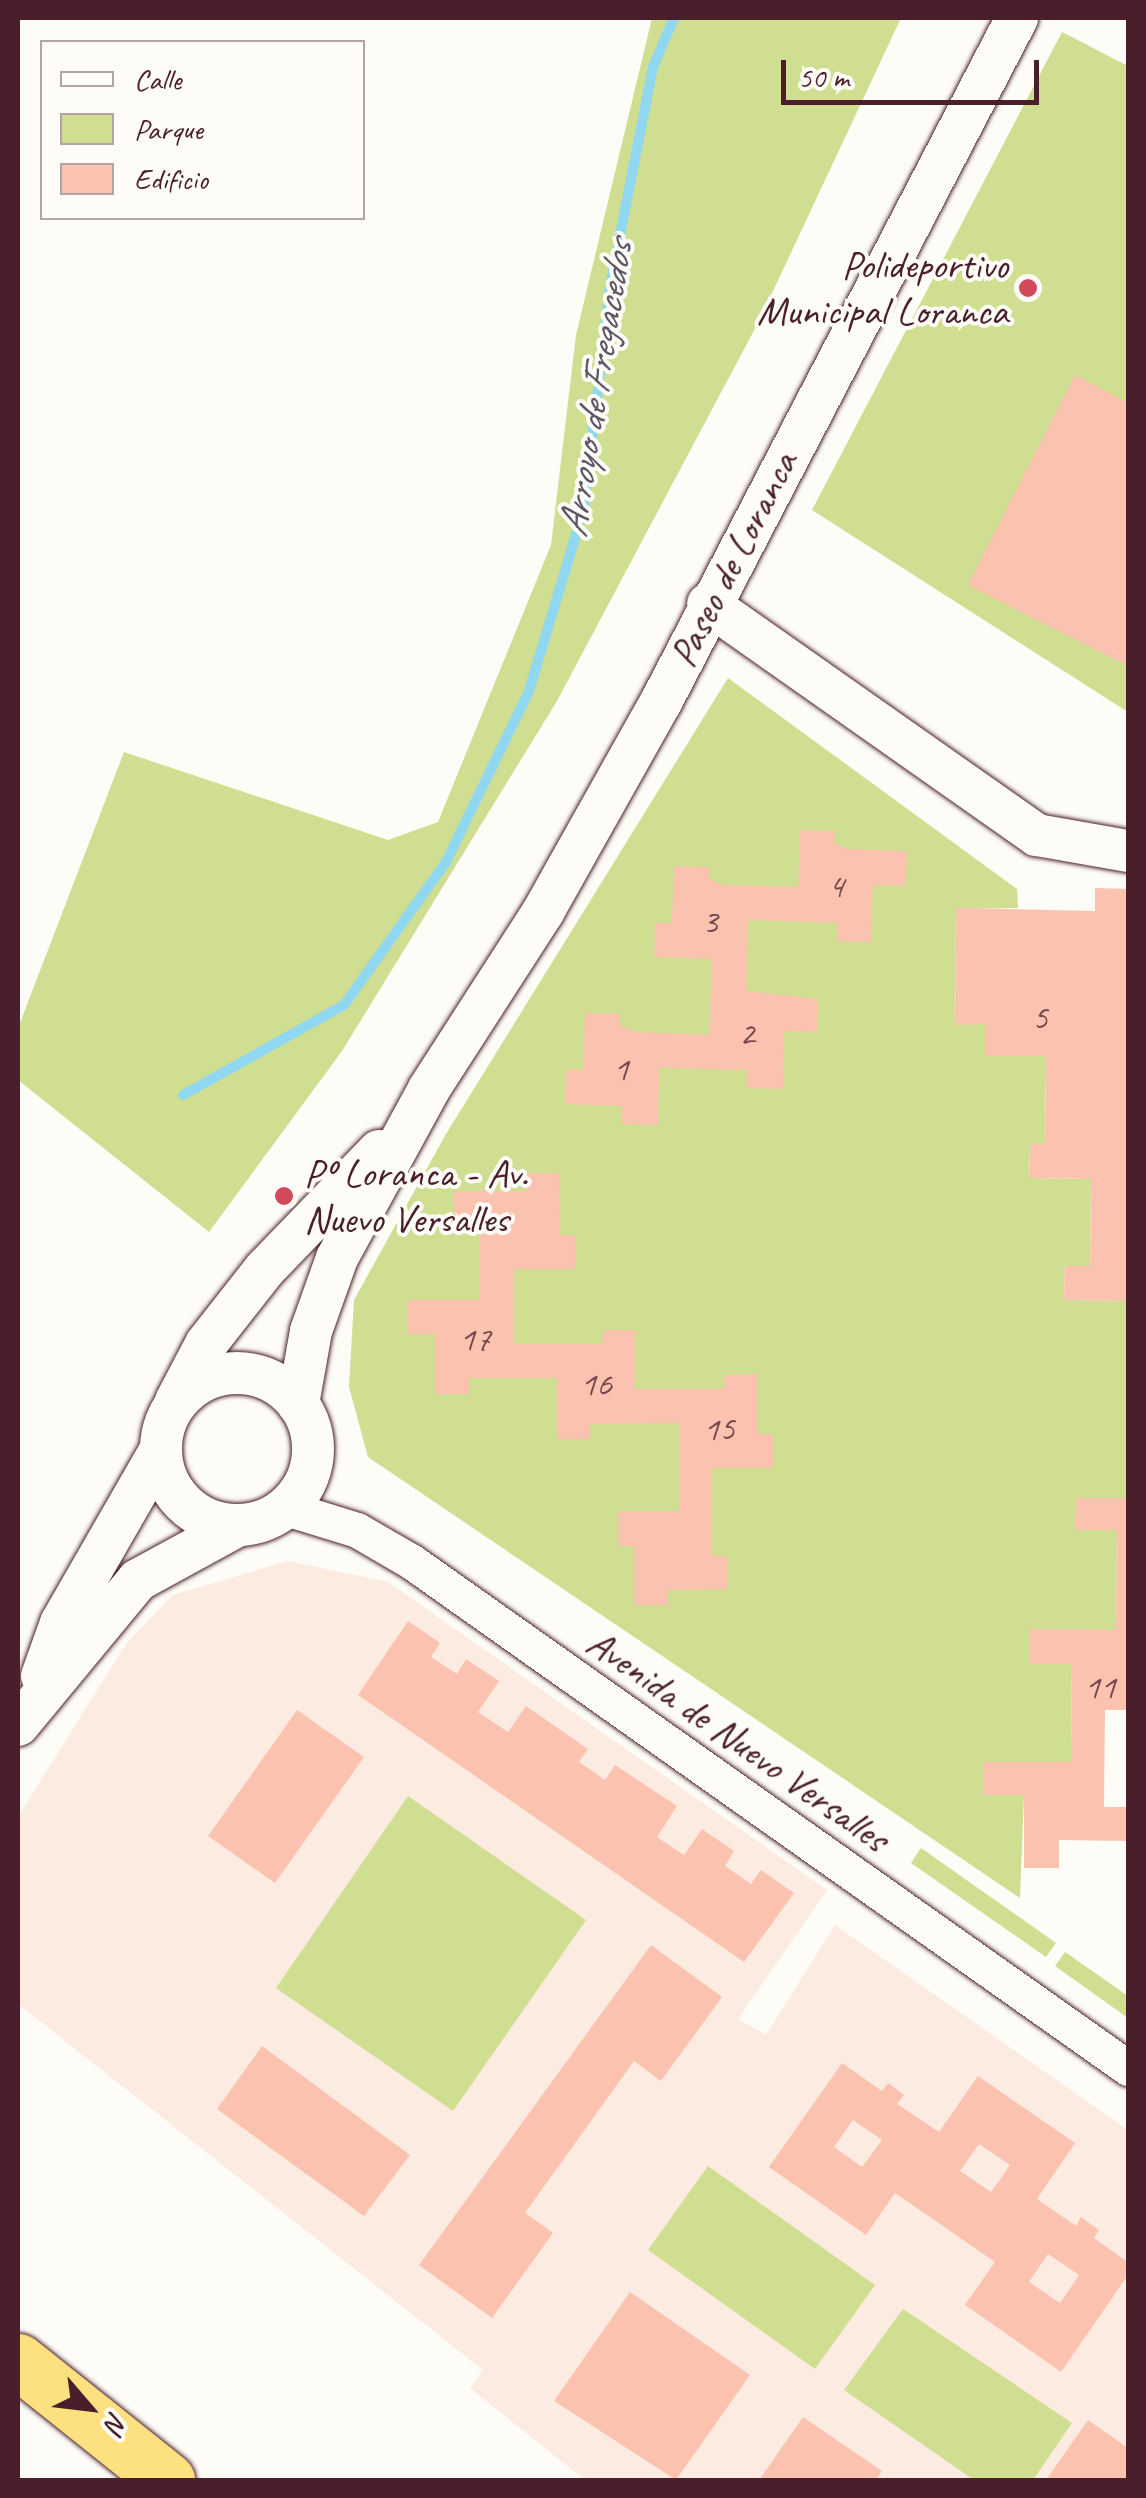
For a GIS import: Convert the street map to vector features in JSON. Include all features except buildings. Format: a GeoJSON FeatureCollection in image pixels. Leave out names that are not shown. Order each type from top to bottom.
{"type":"FeatureCollection","features":[{"type":"Feature","properties":{"kind":"highway"},"geometry":{"type":"LineString","coordinates":[[18,2361],[167,2480]]}},
{"type":"Feature","properties":{"kind":"street","name":"Paseo de Loranca"},"geometry":{"type":"LineString","coordinates":[[298,1404],[311,1331],[338,1258],[428,1089],[543,912],[1017,18]]}},
{"type":"Feature","properties":{"kind":"street"},"geometry":{"type":"LineString","coordinates":[[708,604],[1038,835],[1128,851]]}},
{"type":"Feature","properties":{"kind":"street","name":"Paseo de Loranca"},"geometry":{"type":"LineString","coordinates":[[174,1406],[206,1344],[264,1269],[367,1166],[428,1089]]}},
{"type":"Feature","properties":{"kind":"street"},"geometry":{"type":"LineString","coordinates":[[235,1373],[261,1376],[298,1404],[313,1446],[310,1472],[286,1508],[237,1526],[138,1580],[26,1712],[62,1623],[160,1448],[174,1406],[193,1387],[235,1373]]}},
{"type":"Feature","properties":{"kind":"street"},"geometry":{"type":"LineString","coordinates":[[160,1448],[164,1474],[186,1506],[237,1526]]}},
{"type":"Feature","properties":{"kind":"street","name":"Avenida de Nuevo Versalles"},"geometry":{"type":"LineString","coordinates":[[286,1508],[356,1530],[412,1562],[1128,2068]]}},
{"type":"Feature","properties":{"kind":"shaded area"},"geometry":{"type":"Polygon","coordinates":[[[288,1561],[388,1582],[827,1890],[738,2019],[766,2035],[835,1925],[1128,2130],[1128,2480],[585,2480],[470,2388],[483,2370],[18,2004],[18,1817],[126,1644],[173,1595],[288,1561]]]}},
{"type":"Feature","properties":{"kind":"green space"},"geometry":{"type":"Polygon","coordinates":[[[652,18],[901,18],[759,321],[557,701],[342,1051],[209,1232],[18,1080],[18,1028],[124,752],[388,840],[438,822],[551,545],[576,335],[652,18]]]}},
{"type":"Feature","properties":{"kind":"green space","name":"Polideportivo Municipal Loranca"},"geometry":{"type":"Polygon","coordinates":[[[1062,32],[1128,66],[1128,712],[812,510],[1062,32]]]}},
{"type":"Feature","properties":{"kind":"green space"},"geometry":{"type":"Polygon","coordinates":[[[728,678],[1017,889],[1018,908],[956,909],[955,1024],[985,1024],[986,1056],[1046,1056],[1045,1144],[1030,1145],[1029,1178],[1091,1179],[1090,1266],[1065,1266],[1064,1300],[1128,1301],[1128,1498],[1076,1498],[1076,1530],[1117,1530],[1116,1630],[1030,1630],[1030,1664],[1072,1664],[1071,1762],[984,1762],[984,1795],[1024,1795],[1020,1898],[368,1457],[349,1387],[354,1300],[446,1134],[728,678]]]}},
{"type":"Feature","properties":{"kind":"green space"},"geometry":{"type":"Polygon","coordinates":[[[408,1796],[586,1920],[453,2111],[276,1988],[408,1796]]]}},
{"type":"Feature","properties":{"kind":"green space"},"geometry":{"type":"Polygon","coordinates":[[[921,1848],[1056,1943],[1046,1957],[911,1863],[921,1848]]]}},
{"type":"Feature","properties":{"kind":"green space"},"geometry":{"type":"Polygon","coordinates":[[[1065,1952],[1128,1996],[1128,2018],[1055,1966],[1065,1952]]]}},
{"type":"Feature","properties":{"kind":"green space"},"geometry":{"type":"Polygon","coordinates":[[[708,2166],[875,2285],[815,2369],[648,2250],[708,2166]]]}},
{"type":"Feature","properties":{"kind":"green space"},"geometry":{"type":"Polygon","coordinates":[[[903,2309],[1072,2423],[1033,2480],[974,2480],[844,2390],[903,2309]]]}},
{"type":"Feature","properties":{"kind":"waterway","name":"Arroyo de Fregacedos"},"geometry":{"type":"LineString","coordinates":[[183,1095],[344,1005],[446,862],[529,691],[584,508],[610,286],[653,67],[674,18]]}},
{"type":"Feature","properties":{"kind":"place","name":"Polideportivo Municipal Loranca"},"geometry":{"type":"Point","coordinates":[1028,288]}},
{"type":"Feature","properties":{"kind":"place","name":"Pº Loranca - Av. Nuevo Versalles"},"geometry":{"type":"Point","coordinates":[284,1196]}}]}
